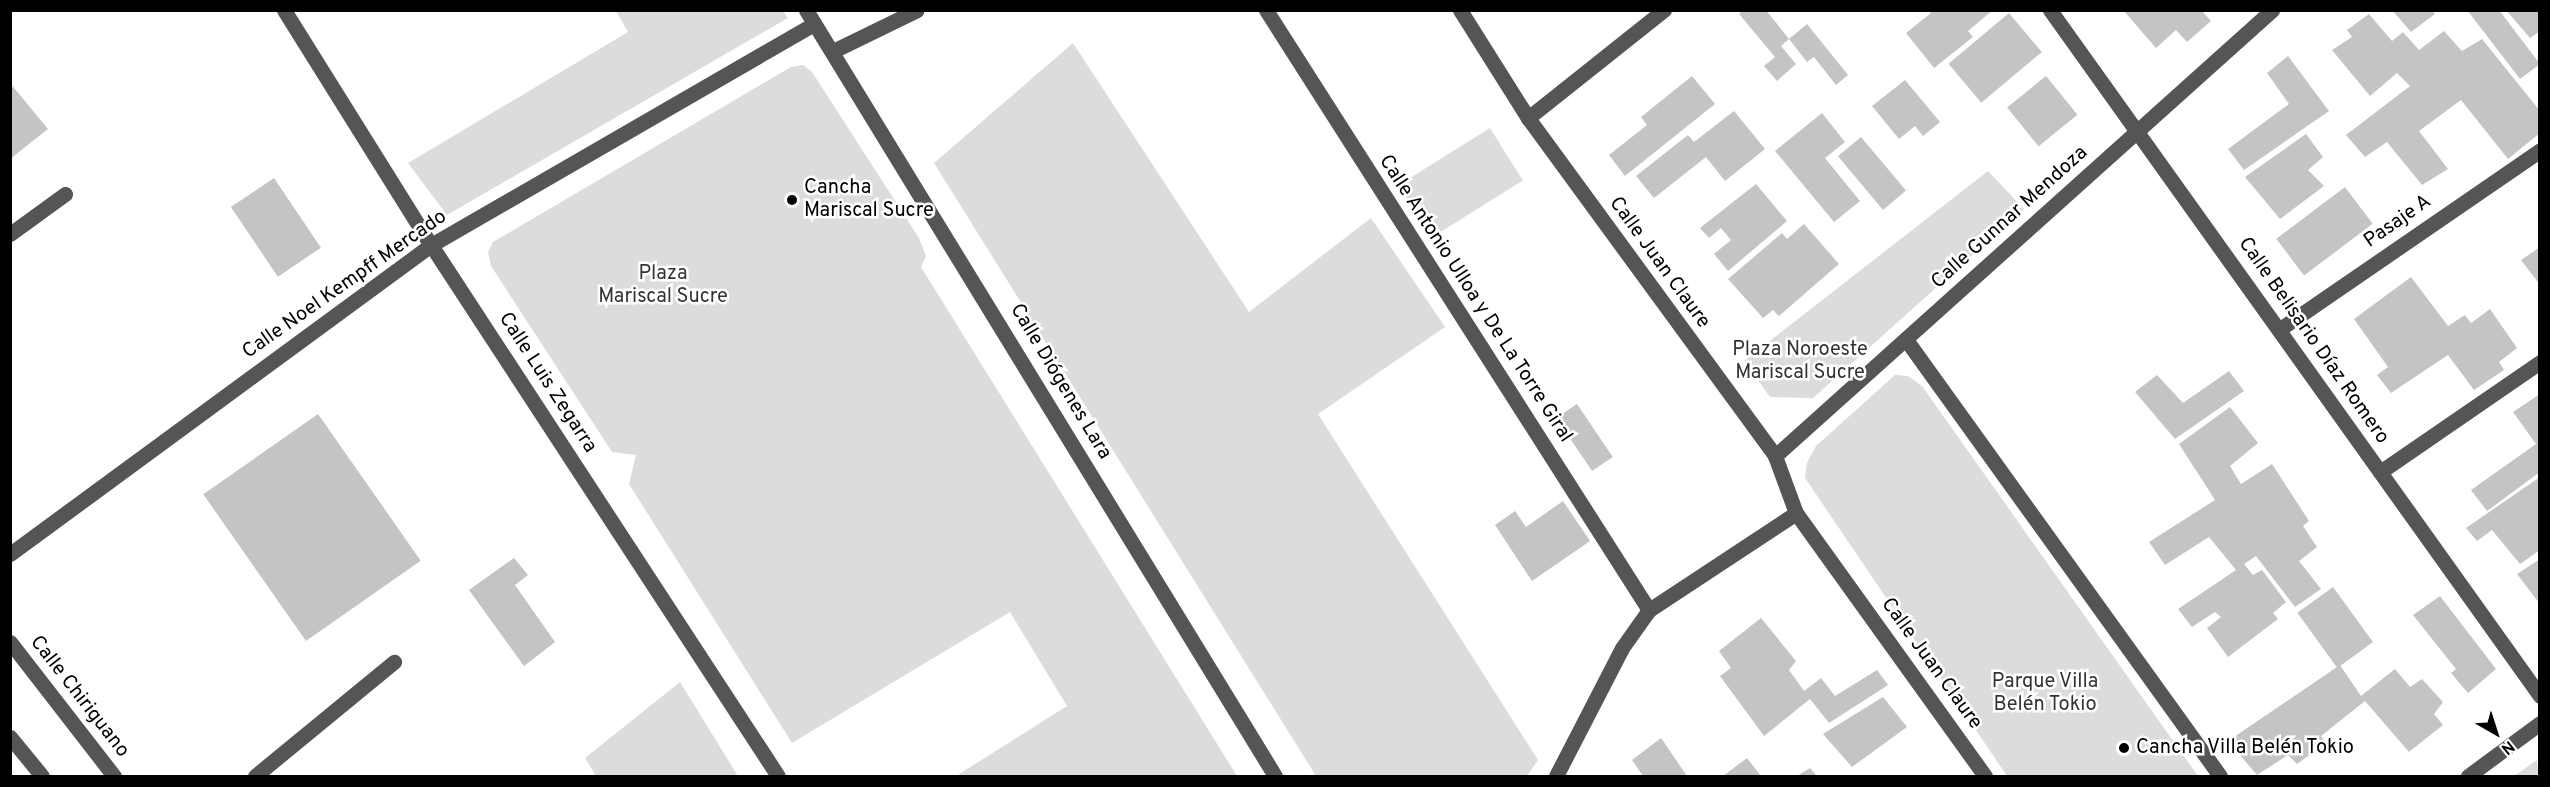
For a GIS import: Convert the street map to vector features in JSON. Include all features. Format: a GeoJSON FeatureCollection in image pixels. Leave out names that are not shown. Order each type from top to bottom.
{"type":"FeatureCollection","features":[{"type":"Feature","properties":{"kind":"street","name":"Calle Luis Zegarra"},"geometry":{"type":"LineString","coordinates":[[284,10],[431,245],[778,777]]}},
{"type":"Feature","properties":{"kind":"street"},"geometry":{"type":"LineString","coordinates":[[834,51],[917,10]]}},
{"type":"Feature","properties":{"kind":"street","name":"Calle Antonio Ulloa y De La Torre Giral"},"geometry":{"type":"LineString","coordinates":[[1266,10],[1649,610]]}},
{"type":"Feature","properties":{"kind":"street","name":"Calle Juan Claure"},"geometry":{"type":"LineString","coordinates":[[1460,10],[1528,118],[1775,456],[1796,513],[1985,777]]}},
{"type":"Feature","properties":{"kind":"street"},"geometry":{"type":"LineString","coordinates":[[1528,118],[1664,10]]}},
{"type":"Feature","properties":{"kind":"street","name":"Calle Belisario Díaz Romero"},"geometry":{"type":"LineString","coordinates":[[2050,10],[2540,696]]}},
{"type":"Feature","properties":{"kind":"street","name":"Calle Gunnar Mendoza"},"geometry":{"type":"LineString","coordinates":[[1775,456],[1907,341],[2272,10]]}},
{"type":"Feature","properties":{"kind":"street","name":"Calle Noel Kempff Mercado"},"geometry":{"type":"LineString","coordinates":[[10,554],[431,245],[810,17]]}},
{"type":"Feature","properties":{"kind":"street","name":"Calle Diógenes Lara"},"geometry":{"type":"LineString","coordinates":[[810,17],[834,51],[1275,777]]}},
{"type":"Feature","properties":{"kind":"street","name":"Pasaje A"},"geometry":{"type":"LineString","coordinates":[[2280,329],[2540,150]]}},
{"type":"Feature","properties":{"kind":"street"},"geometry":{"type":"LineString","coordinates":[[10,234],[65,194]]}},
{"type":"Feature","properties":{"kind":"street"},"geometry":{"type":"LineString","coordinates":[[1907,341],[2220,777]]}},
{"type":"Feature","properties":{"kind":"street"},"geometry":{"type":"LineString","coordinates":[[2380,472],[2540,362]]}},
{"type":"Feature","properties":{"kind":"street"},"geometry":{"type":"LineString","coordinates":[[1556,777],[1622,648],[1649,610],[1796,513]]}},
{"type":"Feature","properties":{"kind":"street","name":"Calle Chiriguano"},"geometry":{"type":"LineString","coordinates":[[10,642],[114,777]]}},
{"type":"Feature","properties":{"kind":"street"},"geometry":{"type":"LineString","coordinates":[[255,777],[394,662]]}},
{"type":"Feature","properties":{"kind":"street"},"geometry":{"type":"LineString","coordinates":[[2468,777],[2540,723]]}},
{"type":"Feature","properties":{"kind":"street"},"geometry":{"type":"LineString","coordinates":[[10,737],[42,777]]}},
{"type":"Feature","properties":{"kind":"green space"},"geometry":{"type":"Polygon","coordinates":[[[616,11],[783,11],[788,18],[447,215],[408,163],[628,32],[616,11]]]}},
{"type":"Feature","properties":{"kind":"green space"},"geometry":{"type":"Polygon","coordinates":[[[1073,43],[1249,312],[1371,218],[1445,327],[1318,414],[1538,760],[1527,776],[1316,776],[934,163],[1073,43]]]}},
{"type":"Feature","properties":{"kind":"green space","name":"Plaza Mariscal Sucre"},"geometry":{"type":"Polygon","coordinates":[[[803,65],[812,72],[919,238],[926,256],[921,267],[1237,776],[956,776],[1067,706],[1010,612],[792,743],[629,484],[636,455],[612,452],[491,266],[488,252],[493,242],[791,67],[803,65]]]}},
{"type":"Feature","properties":{"kind":"green space"},"geometry":{"type":"Polygon","coordinates":[[[1490,128],[1523,181],[1431,238],[1398,185],[1490,128]]]}},
{"type":"Feature","properties":{"kind":"green space","name":"Plaza Noroeste Mariscal Sucre"},"geometry":{"type":"Polygon","coordinates":[[[1988,171],[2024,209],[1813,398],[1770,397],[1744,361],[1988,171]]]}},
{"type":"Feature","properties":{"kind":"green space","name":"Parque Villa Belén Tokio"},"geometry":{"type":"Polygon","coordinates":[[[1895,375],[1908,376],[1922,386],[2198,776],[2007,776],[1805,478],[1807,463],[1816,446],[1895,375]]]}},
{"type":"Feature","properties":{"kind":"green space"},"geometry":{"type":"Polygon","coordinates":[[[680,682],[738,776],[596,776],[585,758],[680,682]]]}},
{"type":"Feature","properties":{"kind":"green space"},"geometry":{"type":"Polygon","coordinates":[[[2537,760],[2539,776],[2514,776],[2537,760]]]}},
{"type":"Feature","properties":{"kind":"building"},"geometry":{"type":"Polygon","coordinates":[[[1743,10],[1766,10],[1789,39],[1781,46],[1796,64],[1777,81],[1764,66],[1775,57],[1739,14],[1743,10]]]}},
{"type":"Feature","properties":{"kind":"building"},"geometry":{"type":"Polygon","coordinates":[[[1928,10],[1993,10],[1968,31],[1973,37],[1934,68],[1906,33],[1931,13],[1928,10]]]}},
{"type":"Feature","properties":{"kind":"building"},"geometry":{"type":"Polygon","coordinates":[[[2123,10],[2201,10],[2211,21],[2187,42],[2176,30],[2156,48],[2123,10]]]}},
{"type":"Feature","properties":{"kind":"building"},"geometry":{"type":"Polygon","coordinates":[[[2392,10],[2432,10],[2435,14],[2411,32],[2392,10]]]}},
{"type":"Feature","properties":{"kind":"building"},"geometry":{"type":"Polygon","coordinates":[[[2467,10],[2499,10],[2540,64],[2520,79],[2467,10]]]}},
{"type":"Feature","properties":{"kind":"building"},"geometry":{"type":"Polygon","coordinates":[[[2506,10],[2540,10],[2540,31],[2530,38],[2506,10]]]}},
{"type":"Feature","properties":{"kind":"building"},"geometry":{"type":"Polygon","coordinates":[[[2009,13],[2042,52],[1981,103],[1948,64],[2009,13]]]}},
{"type":"Feature","properties":{"kind":"building"},"geometry":{"type":"Polygon","coordinates":[[[2369,14],[2392,41],[2403,32],[2419,50],[2444,31],[2462,51],[2482,39],[2540,111],[2540,133],[2508,159],[2461,100],[2419,131],[2448,169],[2422,185],[2387,142],[2365,157],[2346,135],[2410,86],[2397,73],[2370,96],[2332,50],[2352,37],[2347,30],[2369,14]]]}},
{"type":"Feature","properties":{"kind":"building"},"geometry":{"type":"Polygon","coordinates":[[[1807,24],[1848,75],[1836,85],[1814,57],[1807,62],[1789,39],[1807,24]]]}},
{"type":"Feature","properties":{"kind":"building"},"geometry":{"type":"Polygon","coordinates":[[[2288,56],[2329,111],[2244,170],[2228,149],[2289,104],[2267,73],[2288,56]]]}},
{"type":"Feature","properties":{"kind":"building"},"geometry":{"type":"Polygon","coordinates":[[[1692,76],[1715,104],[1625,176],[1609,155],[1647,125],[1641,117],[1692,76]]]}},
{"type":"Feature","properties":{"kind":"building"},"geometry":{"type":"Polygon","coordinates":[[[2046,76],[2077,115],[2039,146],[2007,107],[2046,76]]]}},
{"type":"Feature","properties":{"kind":"building"},"geometry":{"type":"Polygon","coordinates":[[[1905,80],[1940,122],[1923,136],[1915,126],[1899,139],[1872,106],[1905,80]]]}},
{"type":"Feature","properties":{"kind":"building"},"geometry":{"type":"Polygon","coordinates":[[[10,83],[48,129],[10,159],[10,83]]]}},
{"type":"Feature","properties":{"kind":"building"},"geometry":{"type":"Polygon","coordinates":[[[1734,111],[1765,149],[1725,181],[1706,157],[1654,198],[1636,176],[1688,135],[1694,142],[1734,111]]]}},
{"type":"Feature","properties":{"kind":"building"},"geometry":{"type":"Polygon","coordinates":[[[1822,113],[1845,142],[1825,158],[1860,201],[1834,222],[1775,151],[1822,113]]]}},
{"type":"Feature","properties":{"kind":"building"},"geometry":{"type":"Polygon","coordinates":[[[2306,134],[2323,157],[2308,170],[2324,186],[2280,219],[2245,177],[2306,134]]]}},
{"type":"Feature","properties":{"kind":"building"},"geometry":{"type":"Polygon","coordinates":[[[1861,137],[1906,191],[1883,210],[1838,156],[1861,137]]]}},
{"type":"Feature","properties":{"kind":"building"},"geometry":{"type":"Polygon","coordinates":[[[274,178],[321,248],[278,277],[231,207],[274,178]]]}},
{"type":"Feature","properties":{"kind":"building"},"geometry":{"type":"Polygon","coordinates":[[[1756,184],[1787,221],[1728,271],[1714,254],[1731,240],[1721,228],[1709,238],[1700,228],[1756,184]]]}},
{"type":"Feature","properties":{"kind":"building"},"geometry":{"type":"Polygon","coordinates":[[[2345,187],[2373,224],[2304,275],[2276,239],[2345,187]]]}},
{"type":"Feature","properties":{"kind":"building"},"geometry":{"type":"Polygon","coordinates":[[[1804,224],[1839,264],[1779,316],[1773,310],[1763,318],[1728,279],[1782,233],[1787,239],[1804,224]]]}},
{"type":"Feature","properties":{"kind":"building"},"geometry":{"type":"Polygon","coordinates":[[[2540,247],[2540,285],[2521,260],[2540,247]]]}},
{"type":"Feature","properties":{"kind":"building"},"geometry":{"type":"Polygon","coordinates":[[[2411,277],[2448,326],[2465,315],[2471,323],[2490,309],[2517,348],[2499,362],[2504,370],[2474,390],[2448,355],[2391,393],[2377,375],[2388,367],[2354,319],[2411,277]]]}},
{"type":"Feature","properties":{"kind":"building"},"geometry":{"type":"Polygon","coordinates":[[[2229,371],[2244,391],[2175,439],[2135,392],[2157,375],[2183,403],[2229,371]]]}},
{"type":"Feature","properties":{"kind":"building"},"geometry":{"type":"Polygon","coordinates":[[[2540,394],[2540,472],[2487,511],[2471,490],[2536,444],[2513,412],[2540,394]]]}},
{"type":"Feature","properties":{"kind":"building"},"geometry":{"type":"Polygon","coordinates":[[[1577,404],[1613,457],[1592,471],[1556,418],[1577,404]]]}},
{"type":"Feature","properties":{"kind":"building"},"geometry":{"type":"Polygon","coordinates":[[[2230,407],[2258,443],[2230,466],[2241,484],[2272,464],[2309,521],[2303,526],[2317,547],[2299,561],[2321,589],[2295,607],[2256,556],[2244,564],[2253,575],[2262,570],[2286,602],[2273,613],[2278,619],[2228,657],[2207,628],[2221,617],[2215,612],[2192,627],[2178,609],[2236,570],[2209,537],[2165,565],[2149,542],[2215,500],[2179,444],[2230,407]]]}},
{"type":"Feature","properties":{"kind":"building"},"geometry":{"type":"Polygon","coordinates":[[[318,414],[421,561],[306,641],[203,494],[318,414]]]}},
{"type":"Feature","properties":{"kind":"building"},"geometry":{"type":"Polygon","coordinates":[[[2540,477],[2540,550],[2520,564],[2492,530],[2477,541],[2466,528],[2540,477]]]}},
{"type":"Feature","properties":{"kind":"building"},"geometry":{"type":"Polygon","coordinates":[[[1563,501],[1590,541],[1532,581],[1495,525],[1515,511],[1526,527],[1563,501]]]}},
{"type":"Feature","properties":{"kind":"building"},"geometry":{"type":"Polygon","coordinates":[[[514,558],[528,575],[515,585],[555,642],[524,666],[469,590],[514,558]]]}},
{"type":"Feature","properties":{"kind":"building"},"geometry":{"type":"Polygon","coordinates":[[[2540,559],[2540,604],[2517,574],[2540,559]]]}},
{"type":"Feature","properties":{"kind":"building"},"geometry":{"type":"Polygon","coordinates":[[[2333,587],[2373,642],[2337,668],[2297,613],[2333,587]]]}},
{"type":"Feature","properties":{"kind":"building"},"geometry":{"type":"Polygon","coordinates":[[[2440,596],[2496,669],[2468,693],[2451,673],[2456,669],[2413,615],[2440,596]]]}},
{"type":"Feature","properties":{"kind":"building"},"geometry":{"type":"Polygon","coordinates":[[[1761,618],[1796,661],[1789,670],[1804,691],[1821,678],[1835,696],[1877,670],[1888,685],[1829,723],[1810,699],[1764,736],[1720,676],[1731,668],[1719,651],[1761,618]]]}},
{"type":"Feature","properties":{"kind":"building"},"geometry":{"type":"Polygon","coordinates":[[[2340,665],[2361,696],[2395,669],[2410,687],[2422,679],[2443,702],[2434,714],[2443,725],[2409,752],[2365,701],[2321,736],[2326,743],[2297,764],[2288,755],[2257,775],[2228,741],[2340,665]]]}},
{"type":"Feature","properties":{"kind":"building"},"geometry":{"type":"Polygon","coordinates":[[[1883,697],[1907,727],[1852,767],[1823,734],[1883,697]]]}},
{"type":"Feature","properties":{"kind":"building"},"geometry":{"type":"Polygon","coordinates":[[[1661,738],[1687,776],[1643,776],[1632,760],[1661,738]]]}},
{"type":"Feature","properties":{"kind":"building"},"geometry":{"type":"Polygon","coordinates":[[[1747,758],[1761,776],[1723,776],[1747,758]]]}},
{"type":"Feature","properties":{"kind":"building"},"geometry":{"type":"Polygon","coordinates":[[[1810,768],[1817,776],[1797,776],[1810,768]]]}},
{"type":"Feature","properties":{"kind":"place","name":"Cancha Mariscal Sucre"},"geometry":{"type":"Point","coordinates":[792,200]}},
{"type":"Feature","properties":{"kind":"place","name":"Cancha Villa Belén Tokio"},"geometry":{"type":"Point","coordinates":[2124,748]}}]}
